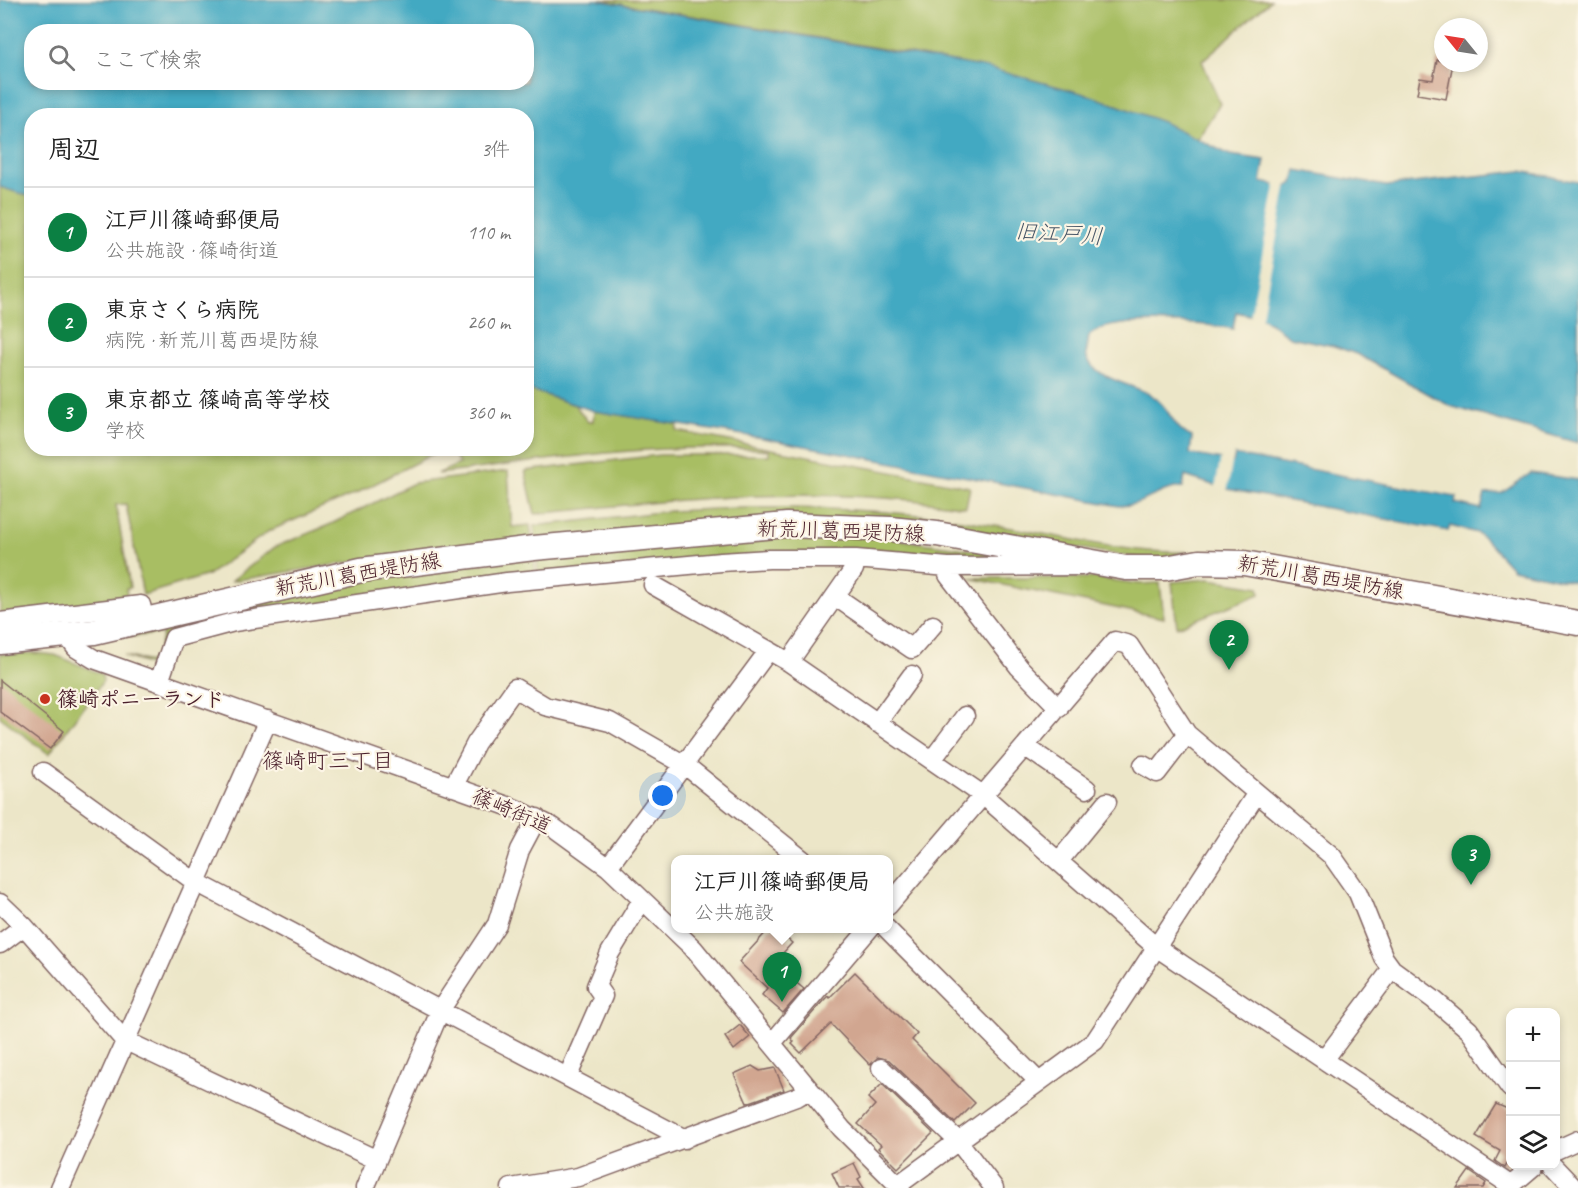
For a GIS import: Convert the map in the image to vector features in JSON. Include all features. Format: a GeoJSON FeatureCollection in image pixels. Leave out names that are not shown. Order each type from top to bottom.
{"type":"FeatureCollection","features":[{"type":"Feature","properties":{"kind":"main road","name":"新荒川葛西堤防線"},"geometry":{"type":"LineString","coordinates":[[68,637],[361,570],[546,546],[787,525],[937,534],[1101,565],[1144,569],[1199,562],[1244,563],[1578,622]]}},
{"type":"Feature","properties":{"kind":"main road"},"geometry":{"type":"LineString","coordinates":[[0,642],[68,637]]}},
{"type":"Feature","properties":{"kind":"street"},"geometry":{"type":"LineString","coordinates":[[159,682],[174,638],[234,622],[543,578],[769,559],[856,559],[948,567],[1055,568],[1101,565]]}},
{"type":"Feature","properties":{"kind":"street"},"geometry":{"type":"LineString","coordinates":[[789,662],[836,597],[854,569],[856,559]]}},
{"type":"Feature","properties":{"kind":"street"},"geometry":{"type":"LineString","coordinates":[[948,567],[948,575],[1018,667],[1059,708]]}},
{"type":"Feature","properties":{"kind":"street"},"geometry":{"type":"LineString","coordinates":[[654,585],[789,662],[984,796],[1156,947],[1509,1187],[1529,1170]]}},
{"type":"Feature","properties":{"kind":"street"},"geometry":{"type":"LineString","coordinates":[[836,597],[912,649],[933,625]]}},
{"type":"Feature","properties":{"kind":"street"},"geometry":{"type":"LineString","coordinates":[[0,622],[141,605],[145,621]]}},
{"type":"Feature","properties":{"kind":"street","name":"篠崎街道"},"geometry":{"type":"LineString","coordinates":[[68,637],[76,648],[94,658],[453,787],[554,826],[608,867],[671,928]]}},
{"type":"Feature","properties":{"kind":"street"},"geometry":{"type":"LineString","coordinates":[[893,900],[1115,641],[1122,641],[1129,645],[1187,734],[1332,856],[1358,893],[1384,958],[1392,969],[1433,999],[1469,1030],[1506,1082]]}},
{"type":"Feature","properties":{"kind":"street"},"geometry":{"type":"LineString","coordinates":[[608,867],[769,650]]}},
{"type":"Feature","properties":{"kind":"street"},"geometry":{"type":"LineString","coordinates":[[878,723],[912,675]]}},
{"type":"Feature","properties":{"kind":"street"},"geometry":{"type":"LineString","coordinates":[[453,787],[476,743],[515,688],[545,706],[610,722],[685,765],[797,855]]}},
{"type":"Feature","properties":{"kind":"street"},"geometry":{"type":"LineString","coordinates":[[932,760],[965,716]]}},
{"type":"Feature","properties":{"kind":"street"},"geometry":{"type":"LineString","coordinates":[[60,1188],[194,881],[268,720]]}},
{"type":"Feature","properties":{"kind":"street"},"geometry":{"type":"LineString","coordinates":[[1143,765],[1157,773],[1187,734]]}},
{"type":"Feature","properties":{"kind":"street"},"geometry":{"type":"LineString","coordinates":[[1026,747],[1087,789]]}},
{"type":"Feature","properties":{"kind":"street"},"geometry":{"type":"LineString","coordinates":[[43,772],[194,881],[686,1139]]}},
{"type":"Feature","properties":{"kind":"street"},"geometry":{"type":"LineString","coordinates":[[899,1187],[1095,1041],[1257,793]]}},
{"type":"Feature","properties":{"kind":"street"},"geometry":{"type":"LineString","coordinates":[[1059,861],[1107,802]]}},
{"type":"Feature","properties":{"kind":"street"},"geometry":{"type":"LineString","coordinates":[[364,1188],[441,1009],[497,924],[520,850],[537,818]]}},
{"type":"Feature","properties":{"kind":"street"},"geometry":{"type":"LineString","coordinates":[[568,1076],[603,996],[596,986],[603,969],[642,900]]}},
{"type":"Feature","properties":{"kind":"street"},"geometry":{"type":"LineString","coordinates":[[0,903],[24,926],[124,1040],[377,1160]]}},
{"type":"Feature","properties":{"kind":"street"},"geometry":{"type":"LineString","coordinates":[[0,944],[24,926]]}},
{"type":"Feature","properties":{"kind":"street","name":"篠崎街道"},"geometry":{"type":"LineString","coordinates":[[677,933],[705,960],[842,1129],[899,1187]]}},
{"type":"Feature","properties":{"kind":"street"},"geometry":{"type":"LineString","coordinates":[[772,1043],[866,933]]}},
{"type":"Feature","properties":{"kind":"street"},"geometry":{"type":"LineString","coordinates":[[891,933],[1039,1082]]}},
{"type":"Feature","properties":{"kind":"street"},"geometry":{"type":"LineString","coordinates":[[1324,1060],[1392,969]]}},
{"type":"Feature","properties":{"kind":"street"},"geometry":{"type":"LineString","coordinates":[[881,1068],[958,1141],[985,1185]]}},
{"type":"Feature","properties":{"kind":"street"},"geometry":{"type":"LineString","coordinates":[[511,1188],[569,1183],[799,1096],[809,1089]]}},
{"type":"Feature","properties":{"kind":"street"},"geometry":{"type":"LineString","coordinates":[[1560,1148],[1578,1140]]}},
{"type":"Feature","properties":{"kind":"street"},"geometry":{"type":"LineString","coordinates":[[1557,1170],[1574,1188]]}},
{"type":"Feature","properties":{"kind":"green space"},"geometry":{"type":"Polygon","coordinates":[[[597,0],[1271,0],[1202,61],[1220,104],[1197,139],[1117,105],[1035,80],[866,46],[597,0]]]}},
{"type":"Feature","properties":{"kind":"green space"},"geometry":{"type":"Polygon","coordinates":[[[0,187],[24,195],[24,456],[428,456],[357,493],[269,531],[208,575],[143,595],[126,504],[116,505],[130,588],[126,589],[127,595],[108,598],[108,604],[0,616],[0,187]]]}},
{"type":"Feature","properties":{"kind":"green space"},"geometry":{"type":"Polygon","coordinates":[[[534,391],[575,405],[588,422],[593,421],[594,411],[677,424],[677,431],[970,487],[966,507],[858,496],[804,495],[697,499],[535,514],[525,471],[660,455],[769,455],[769,450],[686,448],[603,453],[437,474],[459,464],[455,456],[534,456],[534,391]]]}},
{"type":"Feature","properties":{"kind":"green space"},"geometry":{"type":"Polygon","coordinates":[[[508,471],[512,527],[530,525],[532,539],[390,556],[231,581],[275,547],[329,525],[414,483],[508,471]]]}},
{"type":"Feature","properties":{"kind":"green space"},"geometry":{"type":"Polygon","coordinates":[[[740,508],[836,509],[931,516],[1114,547],[1187,552],[1156,561],[996,534],[536,540],[534,526],[670,511],[740,508]]]}},
{"type":"Feature","properties":{"kind":"green space"},"geometry":{"type":"Polygon","coordinates":[[[874,536],[1055,562],[890,556],[538,575],[537,556],[689,538],[874,536]]]}},
{"type":"Feature","properties":{"kind":"green space"},"geometry":{"type":"Polygon","coordinates":[[[534,556],[535,575],[171,633],[159,668],[124,656],[155,663],[163,633],[130,637],[127,633],[328,585],[534,556]]]}},
{"type":"Feature","properties":{"kind":"green space"},"geometry":{"type":"Polygon","coordinates":[[[969,578],[1095,578],[1140,584],[1160,583],[1164,618],[969,578]]]}},
{"type":"Feature","properties":{"kind":"green space"},"geometry":{"type":"Polygon","coordinates":[[[1209,579],[1259,587],[1260,594],[1177,627],[1172,582],[1209,579]]]}},
{"type":"Feature","properties":{"kind":"green space","name":"篠崎ポニーランド"},"geometry":{"type":"Polygon","coordinates":[[[0,654],[55,655],[102,674],[103,681],[49,754],[0,717],[0,654]]]}},
{"type":"Feature","properties":{"kind":"water","name":"旧江戸川"},"geometry":{"type":"Polygon","coordinates":[[[0,0],[597,0],[988,68],[1089,95],[1163,122],[1230,155],[1265,160],[1261,182],[1286,187],[1293,183],[1296,170],[1386,186],[1521,171],[1578,182],[1578,443],[1450,406],[1359,355],[1334,346],[1290,337],[1263,318],[1236,312],[1233,329],[1158,322],[1116,325],[1100,329],[1089,336],[1086,355],[1090,363],[1104,375],[1151,395],[1163,405],[1180,429],[1192,437],[1190,454],[1233,462],[1235,455],[1456,497],[1455,503],[1481,509],[1485,494],[1502,493],[1531,473],[1578,480],[1578,583],[1513,569],[1477,533],[1450,526],[1448,531],[1222,488],[1185,476],[1183,487],[1166,490],[1136,503],[1119,506],[768,439],[594,411],[534,391],[534,108],[24,108],[24,195],[0,187],[0,0]]]}},
{"type":"Feature","properties":{"kind":"pier"},"geometry":{"type":"Polygon","coordinates":[[[1276,182],[1287,183],[1261,321],[1250,318],[1276,182]]]}},
{"type":"Feature","properties":{"kind":"pier"},"geometry":{"type":"Polygon","coordinates":[[[1234,452],[1227,492],[1215,488],[1221,457],[1231,458],[1234,452]]]}},
{"type":"Feature","properties":{"kind":"building"},"geometry":{"type":"Polygon","coordinates":[[[1435,72],[1451,72],[1446,99],[1417,94],[1420,78],[1433,80],[1435,72]]]}},
{"type":"Feature","properties":{"kind":"building"},"geometry":{"type":"Polygon","coordinates":[[[0,680],[64,731],[50,749],[0,712],[0,680]]]}},
{"type":"Feature","properties":{"kind":"building"},"geometry":{"type":"Polygon","coordinates":[[[765,933],[781,933],[792,943],[773,964],[804,989],[783,1013],[762,995],[767,988],[739,962],[765,933]]]}},
{"type":"Feature","properties":{"kind":"building"},"geometry":{"type":"Polygon","coordinates":[[[855,972],[917,1034],[912,1040],[975,1103],[955,1123],[889,1060],[878,1057],[870,1065],[831,1024],[801,1053],[792,1044],[794,1042],[791,1038],[823,1001],[828,996],[829,998],[855,972]]]}},
{"type":"Feature","properties":{"kind":"building"},"geometry":{"type":"Polygon","coordinates":[[[740,1025],[750,1037],[734,1050],[725,1037],[740,1025]]]}},
{"type":"Feature","properties":{"kind":"building"},"geometry":{"type":"Polygon","coordinates":[[[752,1066],[760,1071],[775,1068],[784,1090],[747,1103],[734,1074],[752,1066]]]}},
{"type":"Feature","properties":{"kind":"building"},"geometry":{"type":"Polygon","coordinates":[[[882,1084],[933,1133],[898,1168],[878,1148],[881,1145],[858,1124],[875,1105],[868,1098],[882,1084]]]}},
{"type":"Feature","properties":{"kind":"building"},"geometry":{"type":"Polygon","coordinates":[[[1496,1104],[1506,1108],[1505,1168],[1495,1161],[1500,1151],[1476,1137],[1496,1104]]]}},
{"type":"Feature","properties":{"kind":"building"},"geometry":{"type":"Polygon","coordinates":[[[854,1163],[861,1177],[858,1179],[864,1188],[839,1188],[832,1173],[854,1163]]]}},
{"type":"Feature","properties":{"kind":"building"},"geometry":{"type":"Polygon","coordinates":[[[1469,1171],[1486,1183],[1483,1188],[1457,1188],[1469,1171]]]}},
{"type":"Feature","properties":{"kind":"place","name":"東京さくら病院"},"geometry":{"type":"Point","coordinates":[1229,670]}},
{"type":"Feature","properties":{"kind":"place","name":"篠崎ポニーランド"},"geometry":{"type":"Point","coordinates":[45,699]}},
{"type":"Feature","properties":{"kind":"place","name":"東京都立 篠崎高等学校"},"geometry":{"type":"Point","coordinates":[1471,885]}},
{"type":"Feature","properties":{"kind":"place","name":"江戸川篠崎郵便局"},"geometry":{"type":"Point","coordinates":[782,1002]}},
{"type":"Feature","properties":{"kind":"district","name":"篠崎町三丁目"},"geometry":{"type":"Point","coordinates":[328,761]}}]}
